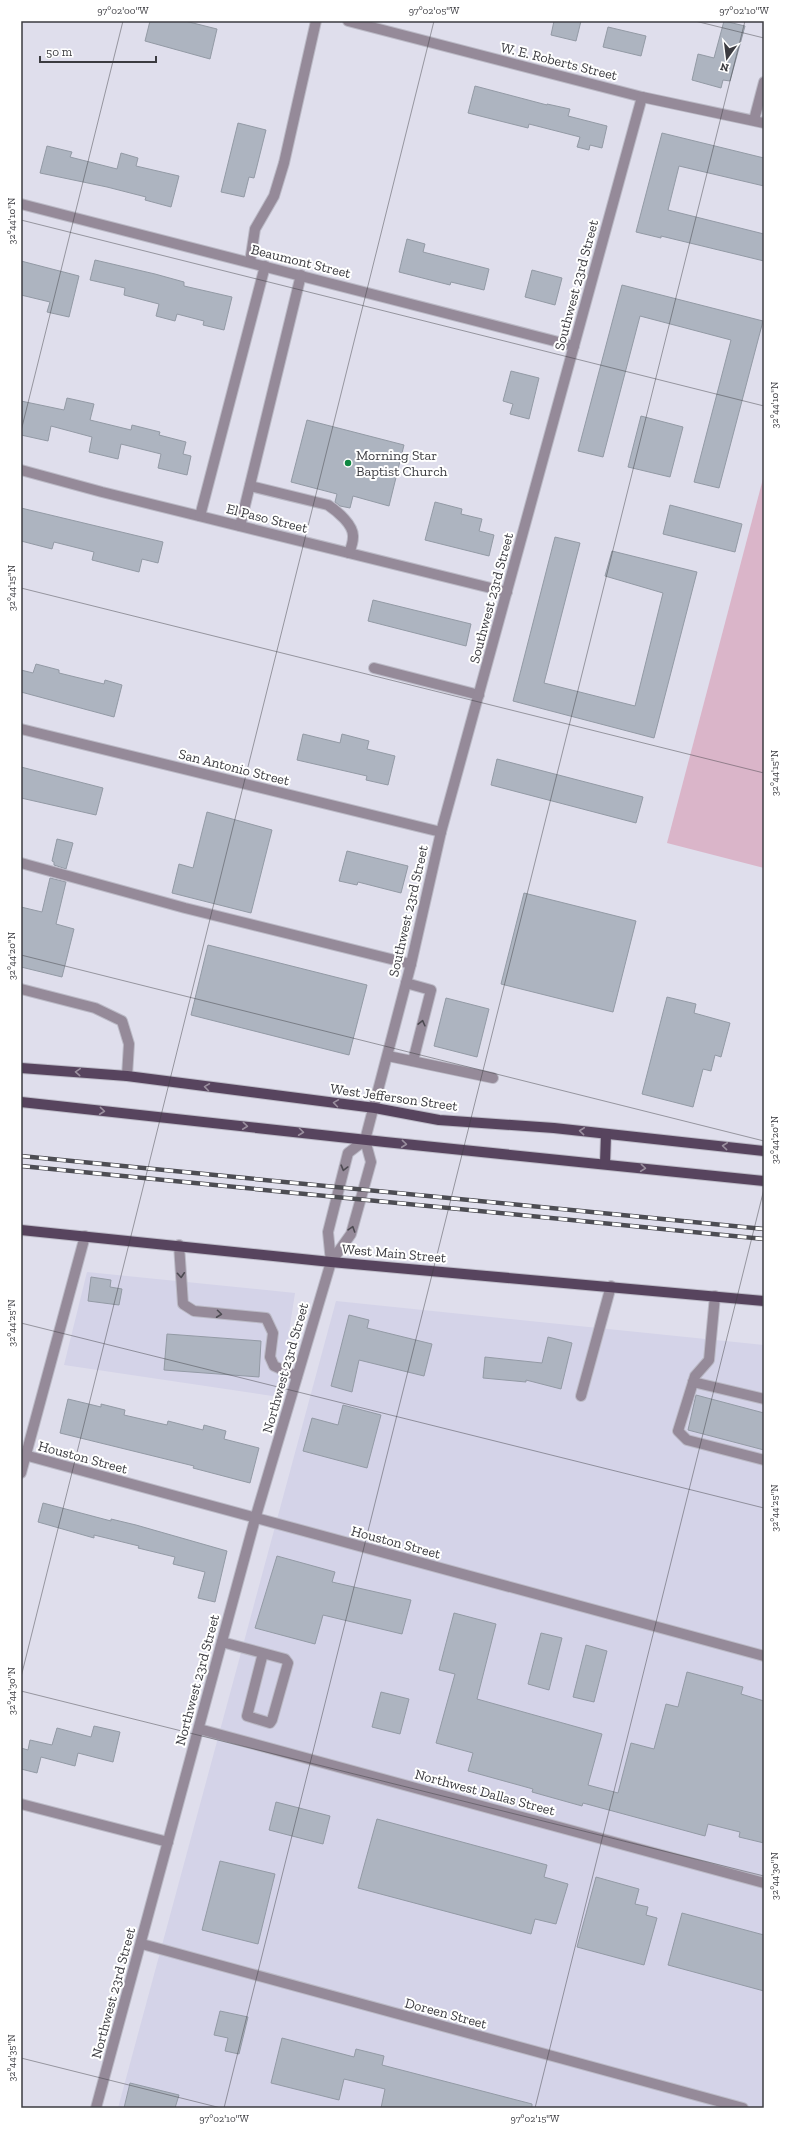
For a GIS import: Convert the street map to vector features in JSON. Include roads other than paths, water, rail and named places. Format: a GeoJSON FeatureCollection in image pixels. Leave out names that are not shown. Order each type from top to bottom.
{"type":"FeatureCollection","features":[{"type":"Feature","properties":{"kind":"main road","name":"West Jefferson Street"},"geometry":{"type":"LineString","coordinates":[[21,1068],[127,1076],[375,1108],[439,1120],[606,1134],[764,1151]]}},
{"type":"Feature","properties":{"kind":"main road"},"geometry":{"type":"LineString","coordinates":[[21,1102],[262,1127],[365,1140],[764,1181]]}},
{"type":"Feature","properties":{"kind":"main road"},"geometry":{"type":"LineString","coordinates":[[605,1164],[606,1134]]}},
{"type":"Feature","properties":{"kind":"main road","name":"West Main Street"},"geometry":{"type":"LineString","coordinates":[[21,1230],[331,1262],[611,1286],[764,1301]]}},
{"type":"Feature","properties":{"kind":"street"},"geometry":{"type":"LineString","coordinates":[[250,262],[255,229],[274,196],[284,163],[316,21]]}},
{"type":"Feature","properties":{"kind":"street","name":"W. E. Roberts Street"},"geometry":{"type":"LineString","coordinates":[[348,21],[642,96],[759,121]]}},
{"type":"Feature","properties":{"kind":"street"},"geometry":{"type":"LineString","coordinates":[[759,121],[764,82]]}},
{"type":"Feature","properties":{"kind":"street","name":"Southwest 23rd Street"},"geometry":{"type":"LineString","coordinates":[[375,1108],[411,964],[441,832],[507,592],[534,486],[642,96]]}},
{"type":"Feature","properties":{"kind":"street","name":"Beaumont Street"},"geometry":{"type":"LineString","coordinates":[[21,204],[574,346]]}},
{"type":"Feature","properties":{"kind":"street"},"geometry":{"type":"LineString","coordinates":[[200,516],[265,266]]}},
{"type":"Feature","properties":{"kind":"street"},"geometry":{"type":"LineString","coordinates":[[240,526],[301,275]]}},
{"type":"Feature","properties":{"kind":"street","name":"El Paso Street"},"geometry":{"type":"LineString","coordinates":[[21,470],[507,592]]}},
{"type":"Feature","properties":{"kind":"street"},"geometry":{"type":"LineString","coordinates":[[250,486],[328,505],[335,509],[351,528],[354,537],[350,553]]}},
{"type":"Feature","properties":{"kind":"street"},"geometry":{"type":"LineString","coordinates":[[374,668],[479,695]]}},
{"type":"Feature","properties":{"kind":"street","name":"San Antonio Street"},"geometry":{"type":"LineString","coordinates":[[21,728],[441,832]]}},
{"type":"Feature","properties":{"kind":"street"},"geometry":{"type":"LineString","coordinates":[[21,863],[185,908],[411,964]]}},
{"type":"Feature","properties":{"kind":"street"},"geometry":{"type":"LineString","coordinates":[[406,983],[431,990],[413,1061]]}},
{"type":"Feature","properties":{"kind":"street"},"geometry":{"type":"LineString","coordinates":[[21,989],[95,1008],[122,1021],[129,1044],[127,1076]]}},
{"type":"Feature","properties":{"kind":"street"},"geometry":{"type":"LineString","coordinates":[[388,1056],[493,1078]]}},
{"type":"Feature","properties":{"kind":"street"},"geometry":{"type":"LineString","coordinates":[[365,1140],[375,1108]]}},
{"type":"Feature","properties":{"kind":"street","name":"Northwest 23rd Street"},"geometry":{"type":"LineString","coordinates":[[96,2108],[142,1944],[255,1519],[331,1262],[351,1234],[371,1162],[365,1140],[348,1153],[328,1232],[331,1262]]}},
{"type":"Feature","properties":{"kind":"street"},"geometry":{"type":"LineString","coordinates":[[21,1473],[23,1455],[85,1236]]}},
{"type":"Feature","properties":{"kind":"street"},"geometry":{"type":"LineString","coordinates":[[179,1246],[182,1304],[194,1311],[266,1318],[273,1333],[270,1357],[274,1366],[297,1376]]}},
{"type":"Feature","properties":{"kind":"street"},"geometry":{"type":"LineString","coordinates":[[581,1396],[611,1286]]}},
{"type":"Feature","properties":{"kind":"street"},"geometry":{"type":"LineString","coordinates":[[715,1296],[709,1360],[695,1376],[678,1431],[686,1440],[764,1460]]}},
{"type":"Feature","properties":{"kind":"street"},"geometry":{"type":"LineString","coordinates":[[693,1382],[764,1399]]}},
{"type":"Feature","properties":{"kind":"street","name":"Houston Street"},"geometry":{"type":"LineString","coordinates":[[23,1455],[764,1656]]}},
{"type":"Feature","properties":{"kind":"street"},"geometry":{"type":"LineString","coordinates":[[222,1642],[285,1658],[288,1663],[270,1723],[247,1716],[263,1653]]}},
{"type":"Feature","properties":{"kind":"street","name":"Northwest Dallas Street"},"geometry":{"type":"LineString","coordinates":[[199,1729],[764,1883]]}},
{"type":"Feature","properties":{"kind":"street"},"geometry":{"type":"LineString","coordinates":[[21,1804],[168,1842]]}},
{"type":"Feature","properties":{"kind":"street","name":"Doreen Street"},"geometry":{"type":"LineString","coordinates":[[142,1944],[743,2108]]}},
{"type":"Feature","properties":{"kind":"railway"},"geometry":{"type":"LineString","coordinates":[[21,1156],[764,1229]]}},
{"type":"Feature","properties":{"kind":"railway"},"geometry":{"type":"LineString","coordinates":[[21,1166],[764,1239]]}},
{"type":"Feature","properties":{"kind":"place","name":"Morning Star Baptist Church"},"geometry":{"type":"Point","coordinates":[348,463]}}]}
